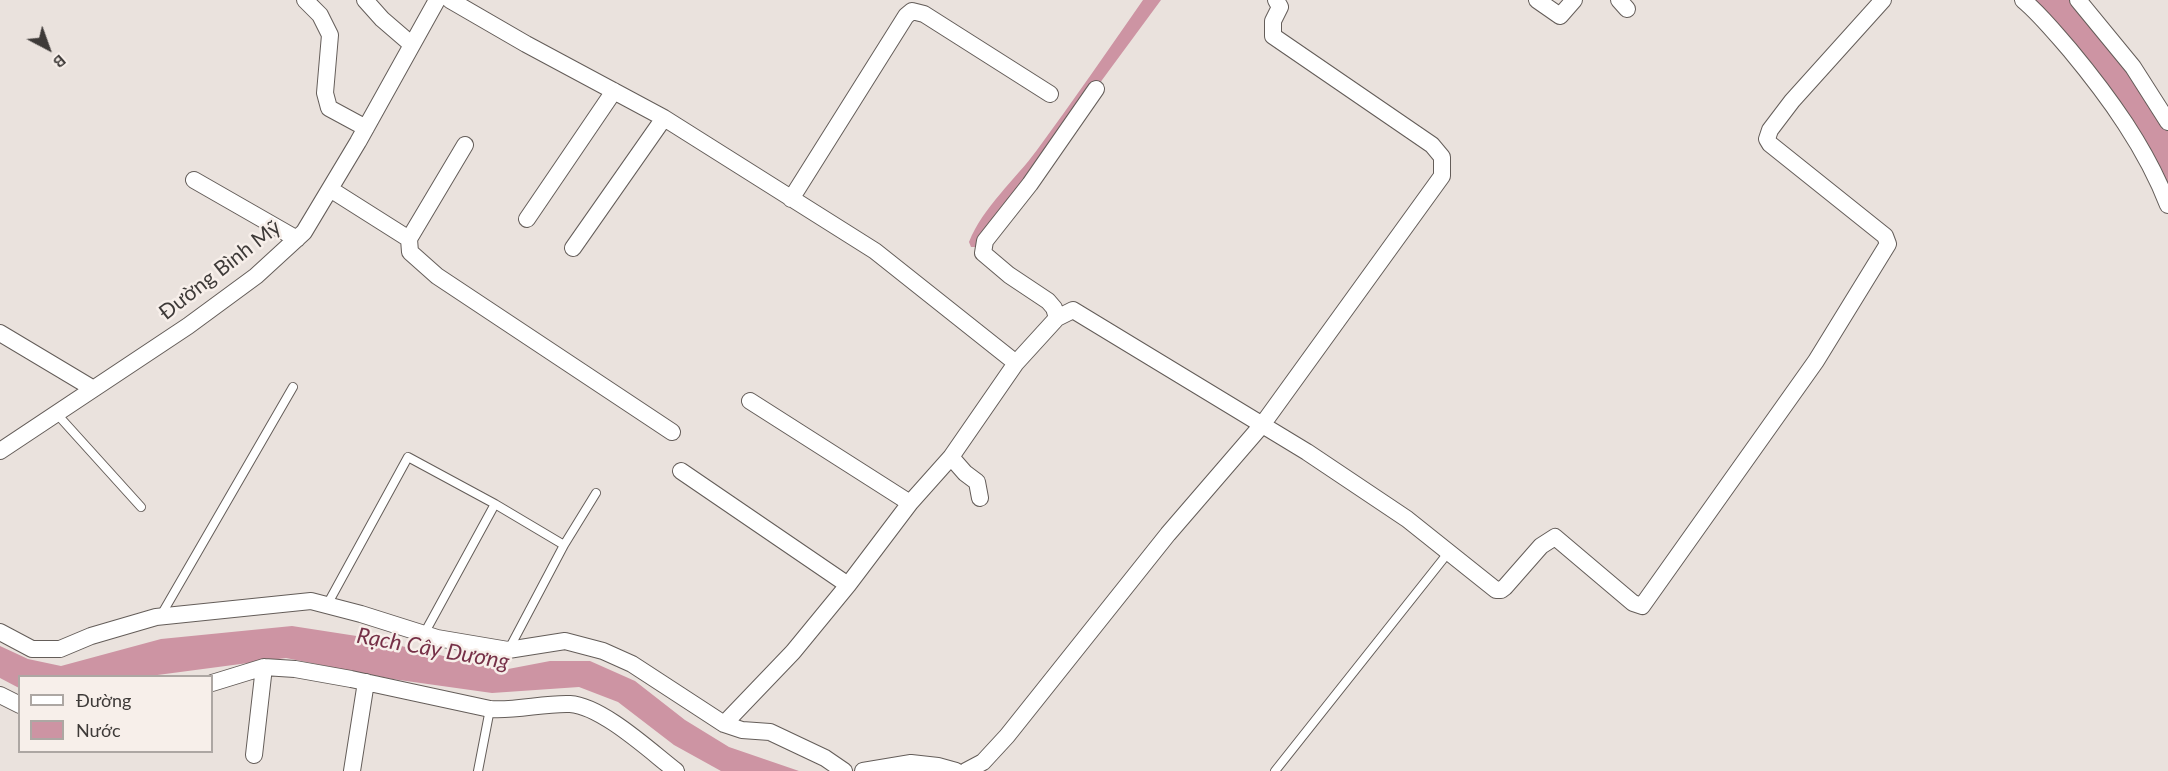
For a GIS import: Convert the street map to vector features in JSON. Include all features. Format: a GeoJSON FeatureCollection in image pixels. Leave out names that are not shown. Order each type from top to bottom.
{"type":"FeatureCollection","features":[{"type":"Feature","properties":{"kind":"street"},"geometry":{"type":"LineString","coordinates":[[305,0],[320,15],[330,35],[325,93],[329,108],[366,128]]}},
{"type":"Feature","properties":{"kind":"street"},"geometry":{"type":"LineString","coordinates":[[365,0],[382,19],[411,44]]}},
{"type":"Feature","properties":{"kind":"street","name":"Đường Bình Mỹ"},"geometry":{"type":"LineString","coordinates":[[0,451],[188,326],[256,276],[304,232],[366,128],[437,0]]}},
{"type":"Feature","properties":{"kind":"street"},"geometry":{"type":"LineString","coordinates":[[450,0],[526,44],[664,118],[874,251],[1016,363]]}},
{"type":"Feature","properties":{"kind":"street"},"geometry":{"type":"LineString","coordinates":[[1537,0],[1560,16],[1574,0]]}},
{"type":"Feature","properties":{"kind":"street"},"geometry":{"type":"LineString","coordinates":[[724,724],[792,652],[848,585],[910,503],[951,457],[1016,363],[1057,318],[1073,310],[1307,452],[1407,519],[1496,590],[1501,590],[1541,546],[1555,537],[1633,603],[1638,606],[1645,603],[1816,361],[1888,244],[1885,236],[1770,144],[1767,139],[1770,130],[1792,101],[1883,0]]}},
{"type":"Feature","properties":{"kind":"street"},"geometry":{"type":"LineString","coordinates":[[2023,0],[2038,13],[2104,91],[2157,175],[2168,205]]}},
{"type":"Feature","properties":{"kind":"street"},"geometry":{"type":"LineString","coordinates":[[2078,0],[2133,67],[2168,122]]}},
{"type":"Feature","properties":{"kind":"street"},"geometry":{"type":"LineString","coordinates":[[966,771],[983,762],[1007,736],[1168,534],[1262,425],[1442,176],[1442,157],[1432,145],[1274,36],[1273,21],[1281,2]]}},
{"type":"Feature","properties":{"kind":"street"},"geometry":{"type":"LineString","coordinates":[[791,199],[906,16],[912,11],[917,10],[924,14],[1050,94]]}},
{"type":"Feature","properties":{"kind":"street"},"geometry":{"type":"LineString","coordinates":[[1057,318],[1054,308],[1048,301],[1009,275],[983,253],[985,241],[1030,184],[1096,89]]}},
{"type":"Feature","properties":{"kind":"street"},"geometry":{"type":"LineString","coordinates":[[527,219],[614,91]]}},
{"type":"Feature","properties":{"kind":"street"},"geometry":{"type":"LineString","coordinates":[[573,248],[664,118]]}},
{"type":"Feature","properties":{"kind":"street"},"geometry":{"type":"LineString","coordinates":[[465,146],[409,239],[410,252],[437,276],[672,432]]}},
{"type":"Feature","properties":{"kind":"street"},"geometry":{"type":"LineString","coordinates":[[194,180],[297,239]]}},
{"type":"Feature","properties":{"kind":"street"},"geometry":{"type":"LineString","coordinates":[[330,189],[409,239]]}},
{"type":"Feature","properties":{"kind":"street"},"geometry":{"type":"LineString","coordinates":[[0,333],[92,388]]}},
{"type":"Feature","properties":{"kind":"street"},"geometry":{"type":"LineString","coordinates":[[750,400],[910,503]]}},
{"type":"Feature","properties":{"kind":"street"},"geometry":{"type":"LineString","coordinates":[[951,457],[965,473],[977,482],[980,498]]}},
{"type":"Feature","properties":{"kind":"street"},"geometry":{"type":"LineString","coordinates":[[681,471],[848,585]]}},
{"type":"Feature","properties":{"kind":"street"},"geometry":{"type":"LineString","coordinates":[[0,632],[32,649],[60,649],[92,636],[160,617],[310,601],[362,614],[437,638],[508,650],[565,641],[603,651],[632,664],[724,724],[742,730],[770,732],[825,758],[844,771]]}},
{"type":"Feature","properties":{"kind":"street"},"geometry":{"type":"LineString","coordinates":[[254,755],[264,667]]}},
{"type":"Feature","properties":{"kind":"street"},"geometry":{"type":"LineString","coordinates":[[213,683],[264,667],[295,669],[366,682],[490,709],[508,710],[563,704],[581,706],[615,724],[676,771]]}},
{"type":"Feature","properties":{"kind":"street"},"geometry":{"type":"LineString","coordinates":[[352,771],[366,682]]}},
{"type":"Feature","properties":{"kind":"street"},"geometry":{"type":"LineString","coordinates":[[0,695],[18,704]]}},
{"type":"Feature","properties":{"kind":"street"},"geometry":{"type":"LineString","coordinates":[[863,771],[911,763],[956,771]]}},
{"type":"Feature","properties":{"kind":"lane"},"geometry":{"type":"LineString","coordinates":[[160,617],[293,387]]}},
{"type":"Feature","properties":{"kind":"lane"},"geometry":{"type":"LineString","coordinates":[[56,412],[141,507]]}},
{"type":"Feature","properties":{"kind":"lane"},"geometry":{"type":"LineString","coordinates":[[327,605],[408,458],[495,504],[564,545]]}},
{"type":"Feature","properties":{"kind":"lane"},"geometry":{"type":"LineString","coordinates":[[508,650],[564,545],[596,493]]}},
{"type":"Feature","properties":{"kind":"lane"},"geometry":{"type":"LineString","coordinates":[[424,634],[495,504]]}},
{"type":"Feature","properties":{"kind":"lane"},"geometry":{"type":"LineString","coordinates":[[1275,771],[1448,553]]}},
{"type":"Feature","properties":{"kind":"lane"},"geometry":{"type":"LineString","coordinates":[[478,771],[490,709]]}},
{"type":"Feature","properties":{"kind":"water"},"geometry":{"type":"Polygon","coordinates":[[[1143,0],[1161,0],[979,247],[971,247],[969,242],[982,217],[1037,150],[1143,0]]]}},
{"type":"Feature","properties":{"kind":"water"},"geometry":{"type":"Polygon","coordinates":[[[2031,0],[2074,0],[2168,126],[2168,193],[2031,0]]]}},
{"type":"Feature","properties":{"kind":"water"},"geometry":{"type":"Polygon","coordinates":[[[292,626],[363,637],[503,670],[550,661],[590,661],[635,681],[685,720],[729,747],[799,771],[721,771],[674,745],[618,702],[579,687],[492,693],[392,679],[286,658],[158,675],[18,675],[18,687],[0,678],[0,646],[28,659],[61,666],[161,639],[292,626]]]}},
{"type":"Feature","properties":{"kind":"water label","name":"Rạch Cây Dương"},"geometry":{"type":"Point","coordinates":[433,649]}}]}
